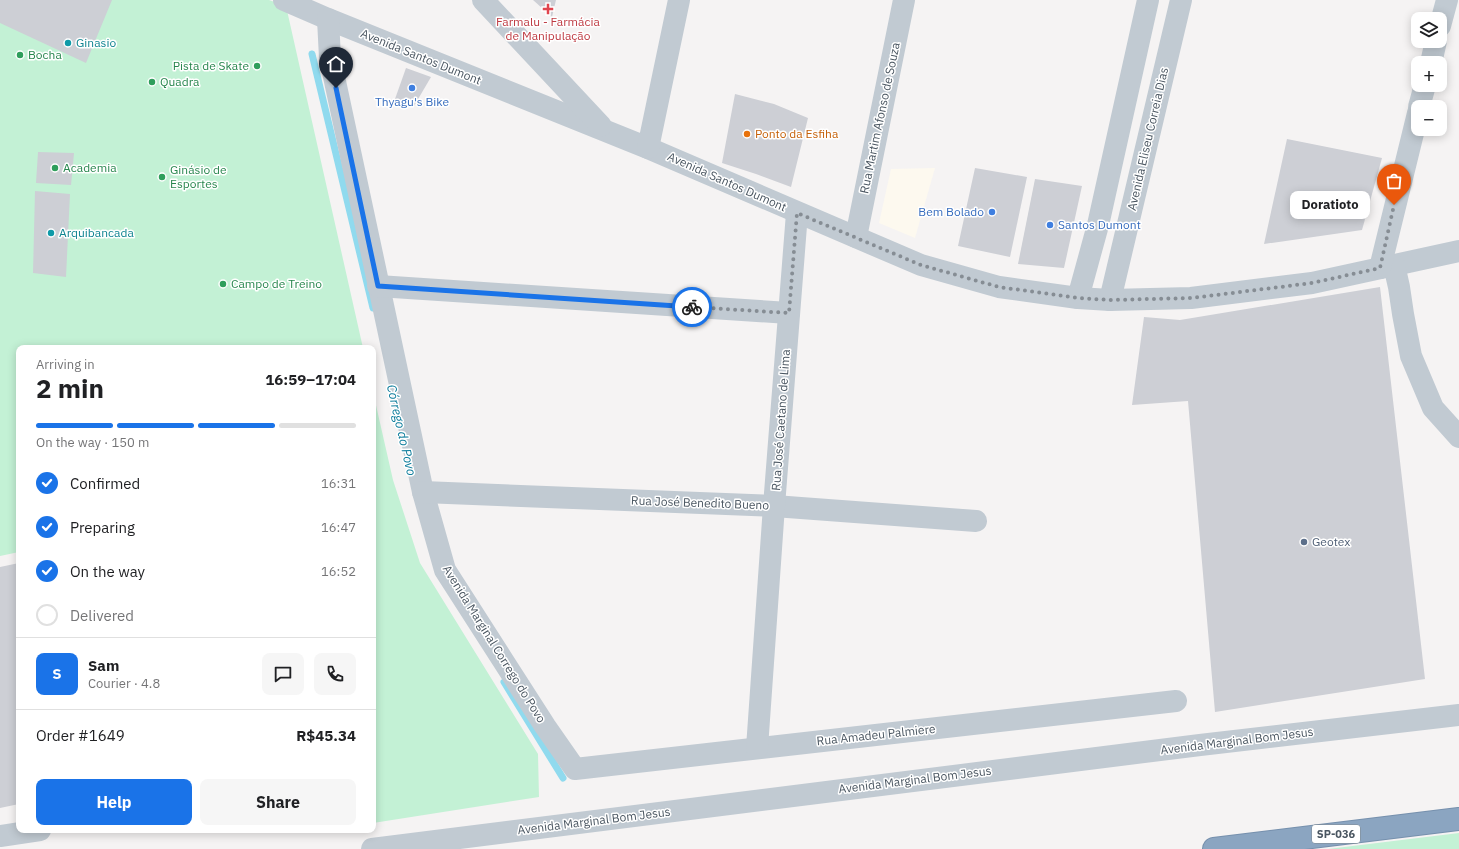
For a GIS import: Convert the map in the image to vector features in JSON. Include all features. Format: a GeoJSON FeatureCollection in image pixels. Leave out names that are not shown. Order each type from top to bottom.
{"type":"FeatureCollection","features":[{"type":"Feature","properties":{"kind":"highway","name":"SP-036"},"geometry":{"type":"LineString","coordinates":[[1214,849],[1459,819]]}},
{"type":"Feature","properties":{"kind":"street","name":"Avenida Santos Dumont"},"geometry":{"type":"LineString","coordinates":[[284,0],[648,148],[921,265],[999,287],[1078,298],[1110,300],[1192,298],[1312,283],[1459,251]]}},
{"type":"Feature","properties":{"kind":"street","name":"Avenida Santos Dumont"},"geometry":{"type":"LineString","coordinates":[[483,0],[604,130]]}},
{"type":"Feature","properties":{"kind":"street"},"geometry":{"type":"LineString","coordinates":[[648,148],[678,0]]}},
{"type":"Feature","properties":{"kind":"street","name":"Rua Martim Afonso de Souza"},"geometry":{"type":"LineString","coordinates":[[856,237],[904,0]]}},
{"type":"Feature","properties":{"kind":"street"},"geometry":{"type":"LineString","coordinates":[[1078,298],[1098,225],[1148,0]]}},
{"type":"Feature","properties":{"kind":"street","name":"Avenida Eliseu Correia Dias"},"geometry":{"type":"LineString","coordinates":[[1110,300],[1181,0]]}},
{"type":"Feature","properties":{"kind":"street"},"geometry":{"type":"LineString","coordinates":[[1444,12],[1447,0]]}},
{"type":"Feature","properties":{"kind":"street","name":"Avenida Marginal Corrego do Povo"},"geometry":{"type":"LineString","coordinates":[[328,19],[330,58],[378,286],[423,492],[445,570],[545,726],[575,769]]}},
{"type":"Feature","properties":{"kind":"street"},"geometry":{"type":"LineString","coordinates":[[1413,136],[1387,267],[1399,287],[1411,356],[1433,408],[1459,437]]}},
{"type":"Feature","properties":{"kind":"street","name":"Rua José Caetano de Lima"},"geometry":{"type":"LineString","coordinates":[[757,748],[797,213]]}},
{"type":"Feature","properties":{"kind":"street"},"geometry":{"type":"LineString","coordinates":[[378,286],[789,313]]}},
{"type":"Feature","properties":{"kind":"street","name":"Rua José Benedito Bueno"},"geometry":{"type":"LineString","coordinates":[[423,492],[774,506],[976,521]]}},
{"type":"Feature","properties":{"kind":"street","name":"Rua Amadeu Palmiere"},"geometry":{"type":"LineString","coordinates":[[575,769],[1176,701]]}},
{"type":"Feature","properties":{"kind":"street","name":"Avenida Marginal Bom Jesus"},"geometry":{"type":"LineString","coordinates":[[372,849],[1200,744],[1459,715]]}},
{"type":"Feature","properties":{"kind":"street"},"geometry":{"type":"LineString","coordinates":[[0,836],[20,833]]}},
{"type":"Feature","properties":{"kind":"shaded area"},"geometry":{"type":"Polygon","coordinates":[[[935,168],[915,238],[879,223],[891,169],[935,168]]]}},
{"type":"Feature","properties":{"kind":"green space","name":"Ginásio de Esportes"},"geometry":{"type":"Polygon","coordinates":[[[0,0],[269,0],[286,6],[362,345],[16,345],[16,553],[0,556],[0,0]]]}},
{"type":"Feature","properties":{"kind":"green space"},"geometry":{"type":"Polygon","coordinates":[[[376,405],[393,480],[420,563],[538,754],[539,797],[376,823],[376,405]]]}},
{"type":"Feature","properties":{"kind":"green space"},"geometry":{"type":"Polygon","coordinates":[[[1459,833],[1459,849],[1328,849],[1459,833]]]}},
{"type":"Feature","properties":{"kind":"building","name":"Ginasio"},"geometry":{"type":"Polygon","coordinates":[[[0,0],[112,0],[86,63],[0,23],[0,0]]]}},
{"type":"Feature","properties":{"kind":"building","name":"Farmalu - Farmácia de Manipulação"},"geometry":{"type":"Polygon","coordinates":[[[533,0],[556,0],[552,17],[533,0]]]}},
{"type":"Feature","properties":{"kind":"building","name":"Thyagu's Bike"},"geometry":{"type":"Polygon","coordinates":[[[406,68],[431,77],[414,106],[395,99],[406,68]]]}},
{"type":"Feature","properties":{"kind":"building"},"geometry":{"type":"Polygon","coordinates":[[[735,94],[774,104],[808,118],[791,187],[722,163],[735,94]]]}},
{"type":"Feature","properties":{"kind":"building"},"geometry":{"type":"Polygon","coordinates":[[[1287,139],[1382,158],[1362,230],[1264,244],[1287,139]]]}},
{"type":"Feature","properties":{"kind":"building","name":"Academia"},"geometry":{"type":"Polygon","coordinates":[[[38,152],[74,153],[71,185],[36,183],[38,152]]]}},
{"type":"Feature","properties":{"kind":"building","name":"Bem Bolado"},"geometry":{"type":"Polygon","coordinates":[[[975,168],[1027,177],[1010,257],[958,246],[975,168]]]}},
{"type":"Feature","properties":{"kind":"building","name":"Santos Dumont"},"geometry":{"type":"Polygon","coordinates":[[[1035,179],[1082,186],[1064,268],[1018,264],[1035,179]]]}},
{"type":"Feature","properties":{"kind":"building","name":"Arquibancada"},"geometry":{"type":"Polygon","coordinates":[[[35,191],[70,194],[66,277],[33,273],[35,191]]]}},
{"type":"Feature","properties":{"kind":"building","name":"Geotex"},"geometry":{"type":"Polygon","coordinates":[[[1380,287],[1425,679],[1215,712],[1188,401],[1132,405],[1144,317],[1180,320],[1380,287]]]}},
{"type":"Feature","properties":{"kind":"building"},"geometry":{"type":"Polygon","coordinates":[[[16,564],[16,805],[0,808],[0,567],[16,564]]]}},
{"type":"Feature","properties":{"kind":"waterway","name":"Córrego do Povo"},"geometry":{"type":"LineString","coordinates":[[312,54],[373,308]]}},
{"type":"Feature","properties":{"kind":"waterway","name":"Córrego do Povo"},"geometry":{"type":"LineString","coordinates":[[504,682],[563,778]]}},
{"type":"Feature","properties":{"kind":"way so far"},"geometry":{"type":"LineString","coordinates":[[692,307],[789,313],[797,213],[921,265],[999,287],[1078,298],[1110,300],[1192,298],[1312,283],[1380,268],[1394,205]]}},
{"type":"Feature","properties":{"kind":"place","name":"Farmalu - Farmácia de Manipulação"},"geometry":{"type":"Point","coordinates":[548,9]}},
{"type":"Feature","properties":{"kind":"place","name":"Ginasio"},"geometry":{"type":"Point","coordinates":[68,43]}},
{"type":"Feature","properties":{"kind":"place","name":"Bocha"},"geometry":{"type":"Point","coordinates":[20,55]}},
{"type":"Feature","properties":{"kind":"place","name":"Pista de Skate"},"geometry":{"type":"Point","coordinates":[257,66]}},
{"type":"Feature","properties":{"kind":"place","name":"Quadra"},"geometry":{"type":"Point","coordinates":[152,82]}},
{"type":"Feature","properties":{"kind":"place","name":"Thyagu's Bike"},"geometry":{"type":"Point","coordinates":[412,88]}},
{"type":"Feature","properties":{"kind":"place","name":"Ponto da Esfiha"},"geometry":{"type":"Point","coordinates":[747,134]}},
{"type":"Feature","properties":{"kind":"place","name":"Academia"},"geometry":{"type":"Point","coordinates":[55,168]}},
{"type":"Feature","properties":{"kind":"place","name":"Ginásio de Esportes"},"geometry":{"type":"Point","coordinates":[162,177]}},
{"type":"Feature","properties":{"kind":"place","name":"Doratioto"},"geometry":{"type":"Point","coordinates":[1394,205]}},
{"type":"Feature","properties":{"kind":"place","name":"Bem Bolado"},"geometry":{"type":"Point","coordinates":[992,212]}},
{"type":"Feature","properties":{"kind":"place","name":"Santos Dumont"},"geometry":{"type":"Point","coordinates":[1050,225]}},
{"type":"Feature","properties":{"kind":"place","name":"Arquibancada"},"geometry":{"type":"Point","coordinates":[51,233]}},
{"type":"Feature","properties":{"kind":"place","name":"Campo de Treino"},"geometry":{"type":"Point","coordinates":[223,284]}},
{"type":"Feature","properties":{"kind":"place","name":"Geotex"},"geometry":{"type":"Point","coordinates":[1304,542]}},
{"type":"Feature","properties":{"kind":"route"},"geometry":{"type":"LineString","coordinates":[[336,88],[378,286],[692,307]]}}]}
